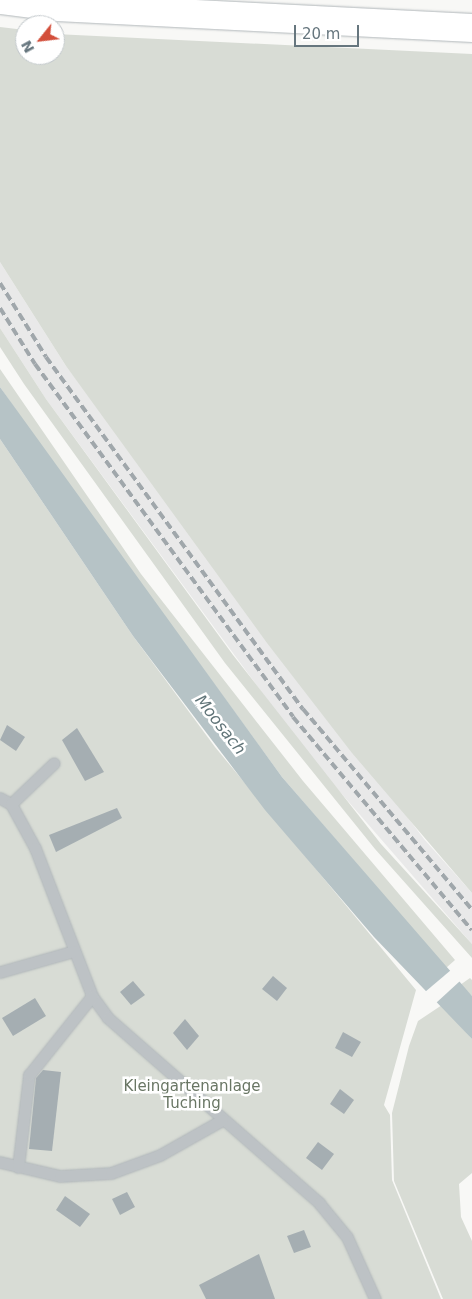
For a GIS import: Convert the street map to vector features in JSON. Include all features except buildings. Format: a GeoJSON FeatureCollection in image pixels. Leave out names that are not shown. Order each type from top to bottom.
{"type":"FeatureCollection","features":[{"type":"Feature","properties":{"kind":"main road"},"geometry":{"type":"LineString","coordinates":[[2,0],[57,7],[472,28]]}},
{"type":"Feature","properties":{"kind":"lane"},"geometry":{"type":"LineString","coordinates":[[11,804],[54,763]]}},
{"type":"Feature","properties":{"kind":"lane"},"geometry":{"type":"LineString","coordinates":[[0,798],[11,804],[38,855],[92,996],[108,1018],[222,1120],[266,1152],[319,1202],[347,1237],[375,1299]]}},
{"type":"Feature","properties":{"kind":"lane"},"geometry":{"type":"LineString","coordinates":[[0,972],[74,951]]}},
{"type":"Feature","properties":{"kind":"lane"},"geometry":{"type":"LineString","coordinates":[[18,1167],[29,1075],[92,996]]}},
{"type":"Feature","properties":{"kind":"lane"},"geometry":{"type":"LineString","coordinates":[[0,1162],[60,1176],[111,1173],[160,1155],[222,1120]]}},
{"type":"Feature","properties":{"kind":"shaded area"},"geometry":{"type":"Polygon","coordinates":[[[0,262],[66,366],[424,839],[472,893],[472,944],[308,755],[46,399],[0,328],[0,262]]]}},
{"type":"Feature","properties":{"kind":"green space"},"geometry":{"type":"Polygon","coordinates":[[[0,27],[15,29],[15,65],[65,65],[65,34],[472,54],[472,893],[352,753],[267,643],[66,366],[0,262],[0,27]]]}},
{"type":"Feature","properties":{"kind":"green space"},"geometry":{"type":"Polygon","coordinates":[[[0,328],[46,399],[233,655],[381,844],[472,944],[472,958],[375,849],[225,663],[24,384],[0,347],[0,328]]]}},
{"type":"Feature","properties":{"kind":"green space"},"geometry":{"type":"Polygon","coordinates":[[[0,369],[141,574],[303,781],[455,960],[446,968],[282,777],[47,455],[0,387],[0,369]]]}},
{"type":"Feature","properties":{"kind":"green space","name":"Kleingartenanlage Tuching"},"geometry":{"type":"Polygon","coordinates":[[[0,439],[133,636],[215,747],[416,990],[384,1105],[390,1115],[392,1180],[441,1299],[0,1299],[0,439]]]}},
{"type":"Feature","properties":{"kind":"green space"},"geometry":{"type":"Polygon","coordinates":[[[470,978],[472,980],[472,996],[460,985],[470,978]]]}},
{"type":"Feature","properties":{"kind":"green space"},"geometry":{"type":"Polygon","coordinates":[[[442,1005],[472,1039],[472,1173],[459,1184],[461,1217],[472,1241],[472,1299],[443,1299],[394,1181],[392,1113],[409,1046],[418,1021],[442,1005]]]}},
{"type":"Feature","properties":{"kind":"water","name":"Moosach"},"geometry":{"type":"Polygon","coordinates":[[[0,387],[282,777],[472,996],[472,1039],[374,937],[265,810],[133,636],[0,439],[0,387]]]}},
{"type":"Feature","properties":{"kind":"pier"},"geometry":{"type":"Polygon","coordinates":[[[451,970],[460,981],[436,1003],[425,992],[451,970]]]}},
{"type":"Feature","properties":{"kind":"railway"},"geometry":{"type":"LineString","coordinates":[[0,283],[46,357],[303,709],[472,910]]}},
{"type":"Feature","properties":{"kind":"railway"},"geometry":{"type":"LineString","coordinates":[[0,308],[35,364],[293,717],[472,930]]}}]}
